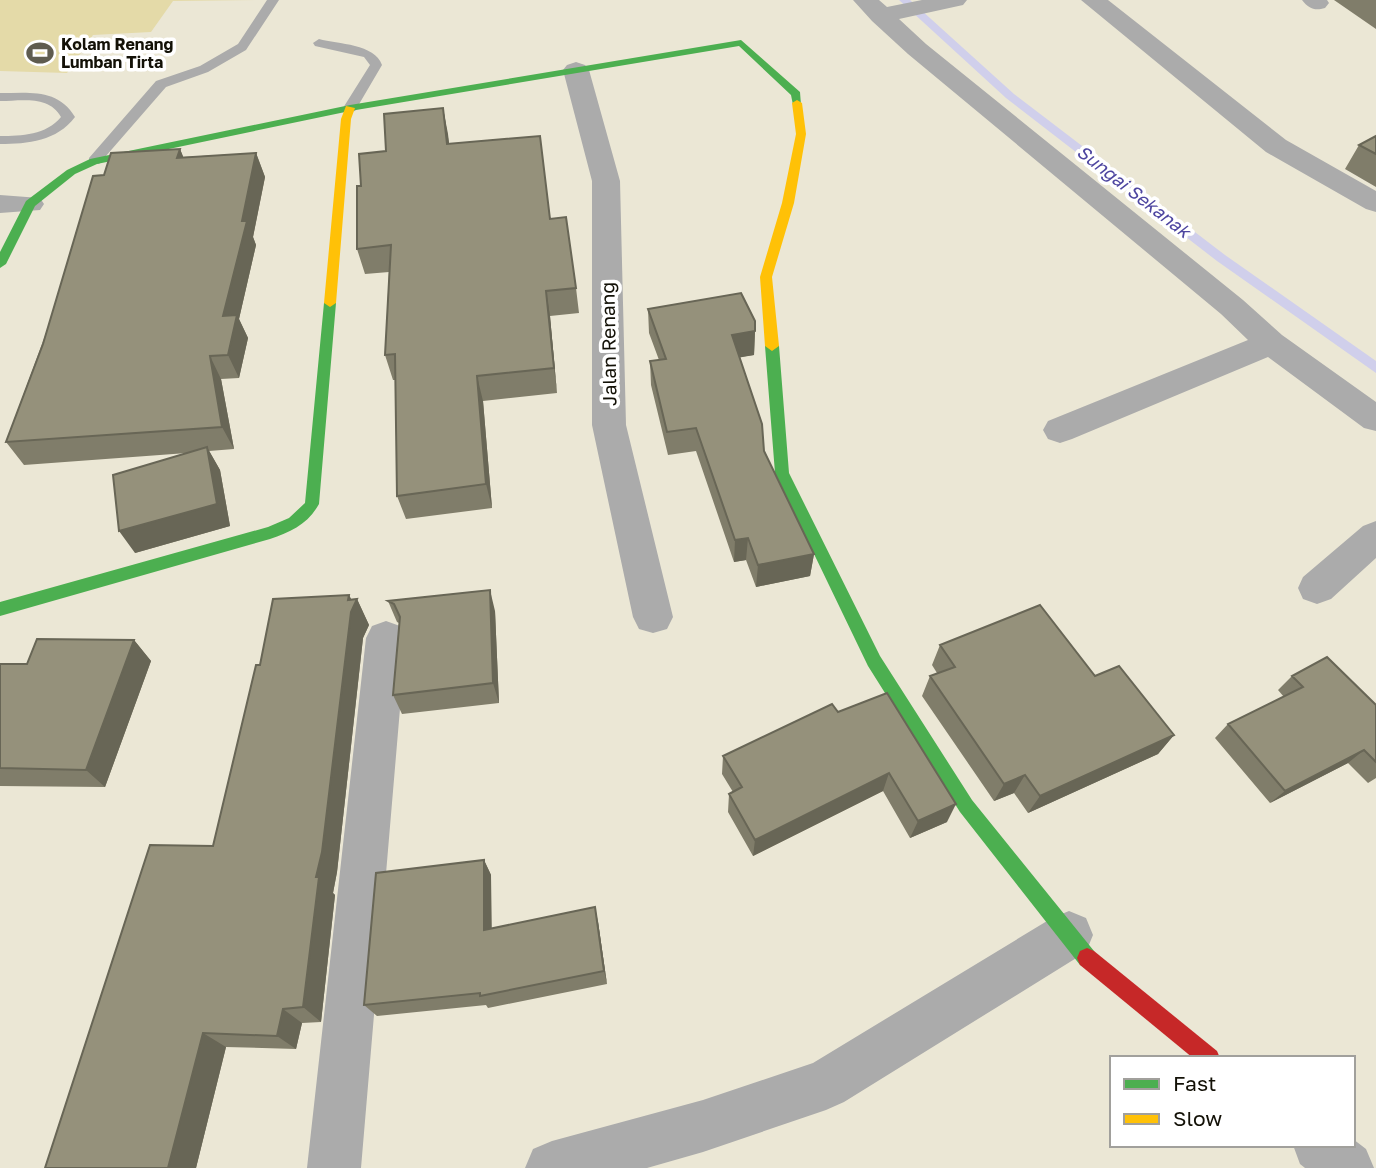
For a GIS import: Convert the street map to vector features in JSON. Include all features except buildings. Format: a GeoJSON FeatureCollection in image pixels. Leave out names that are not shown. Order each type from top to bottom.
{"type":"FeatureCollection","features":[{"type":"Feature","properties":{"kind":"street"},"geometry":{"type":"LineString","coordinates":[[1093,0],[1276,146],[1376,203]]}},
{"type":"Feature","properties":{"kind":"street"},"geometry":{"type":"LineString","coordinates":[[877,10],[949,1]]}},
{"type":"Feature","properties":{"kind":"street"},"geometry":{"type":"LineString","coordinates":[[877,10],[939,67],[1232,307],[1271,343],[1376,419]]}},
{"type":"Feature","properties":{"kind":"street"},"geometry":{"type":"LineString","coordinates":[[0,264],[30,204],[71,172],[94,161],[350,108],[741,43],[796,94],[801,134],[788,203],[766,277],[782,472],[874,661],[966,806],[1089,961],[1208,1056]]}},
{"type":"Feature","properties":{"kind":"street","name":"Jalan Renang"},"geometry":{"type":"LineString","coordinates":[[576,70],[606,181],[609,425],[653,617]]}},
{"type":"Feature","properties":{"kind":"street"},"geometry":{"type":"LineString","coordinates":[[0,609],[270,533],[298,522],[307,513],[312,504],[346,119],[350,108]]}},
{"type":"Feature","properties":{"kind":"street"},"geometry":{"type":"LineString","coordinates":[[0,204],[30,204]]}},
{"type":"Feature","properties":{"kind":"street"},"geometry":{"type":"LineString","coordinates":[[1060,430],[1271,343]]}},
{"type":"Feature","properties":{"kind":"street"},"geometry":{"type":"LineString","coordinates":[[1317,588],[1376,536]]}},
{"type":"Feature","properties":{"kind":"street"},"geometry":{"type":"LineString","coordinates":[[334,1168],[386,638]]}},
{"type":"Feature","properties":{"kind":"street"},"geometry":{"type":"LineString","coordinates":[[552,1168],[703,1126],[826,1084],[1069,935]]}},
{"type":"Feature","properties":{"kind":"street"},"geometry":{"type":"LineString","coordinates":[[1322,1147],[1348,1168]]}},
{"type":"Feature","properties":{"kind":"lane"},"geometry":{"type":"LineString","coordinates":[[94,161],[161,84],[204,69],[242,47],[273,0]]}},
{"type":"Feature","properties":{"kind":"lane"},"geometry":{"type":"LineString","coordinates":[[319,43],[368,54],[374,59],[376,65],[350,108]]}},
{"type":"Feature","properties":{"kind":"lane"},"geometry":{"type":"LineString","coordinates":[[0,97],[54,99],[64,106],[68,117],[64,125],[45,134],[0,140]]}},
{"type":"Feature","properties":{"kind":"shaded area","name":"Kolam Renang Lumban Tirta"},"geometry":{"type":"Polygon","coordinates":[[[0,0],[256,0],[173,1],[151,32],[93,35],[67,73],[0,71],[0,0]]]}},
{"type":"Feature","properties":{"kind":"waterway","name":"Sungai Sekanak"},"geometry":{"type":"LineString","coordinates":[[904,0],[1010,96],[1221,258],[1376,368]]}},
{"type":"Feature","properties":{"kind":"traffic: fast"},"geometry":{"type":"LineString","coordinates":[[0,264],[30,204],[71,172],[94,161],[350,108],[741,43],[796,94],[797,103]]}},
{"type":"Feature","properties":{"kind":"traffic: fast"},"geometry":{"type":"LineString","coordinates":[[0,609],[270,533],[299,519],[312,504],[330,303]]}},
{"type":"Feature","properties":{"kind":"traffic: fast"},"geometry":{"type":"LineString","coordinates":[[772,346],[782,473],[874,661],[966,806],[1087,958]]}},
{"type":"Feature","properties":{"kind":"traffic: slow"},"geometry":{"type":"LineString","coordinates":[[772,346],[766,277],[788,203],[801,134],[797,103]]}},
{"type":"Feature","properties":{"kind":"traffic: slow"},"geometry":{"type":"LineString","coordinates":[[330,303],[346,119],[350,108]]}},
{"type":"Feature","properties":{"kind":"traffic: jam"},"geometry":{"type":"LineString","coordinates":[[1087,958],[1208,1056]]}},
{"type":"Feature","properties":{"kind":"place","name":"Kolam Renang Lumban Tirta"},"geometry":{"type":"Point","coordinates":[40,53]}}]}
